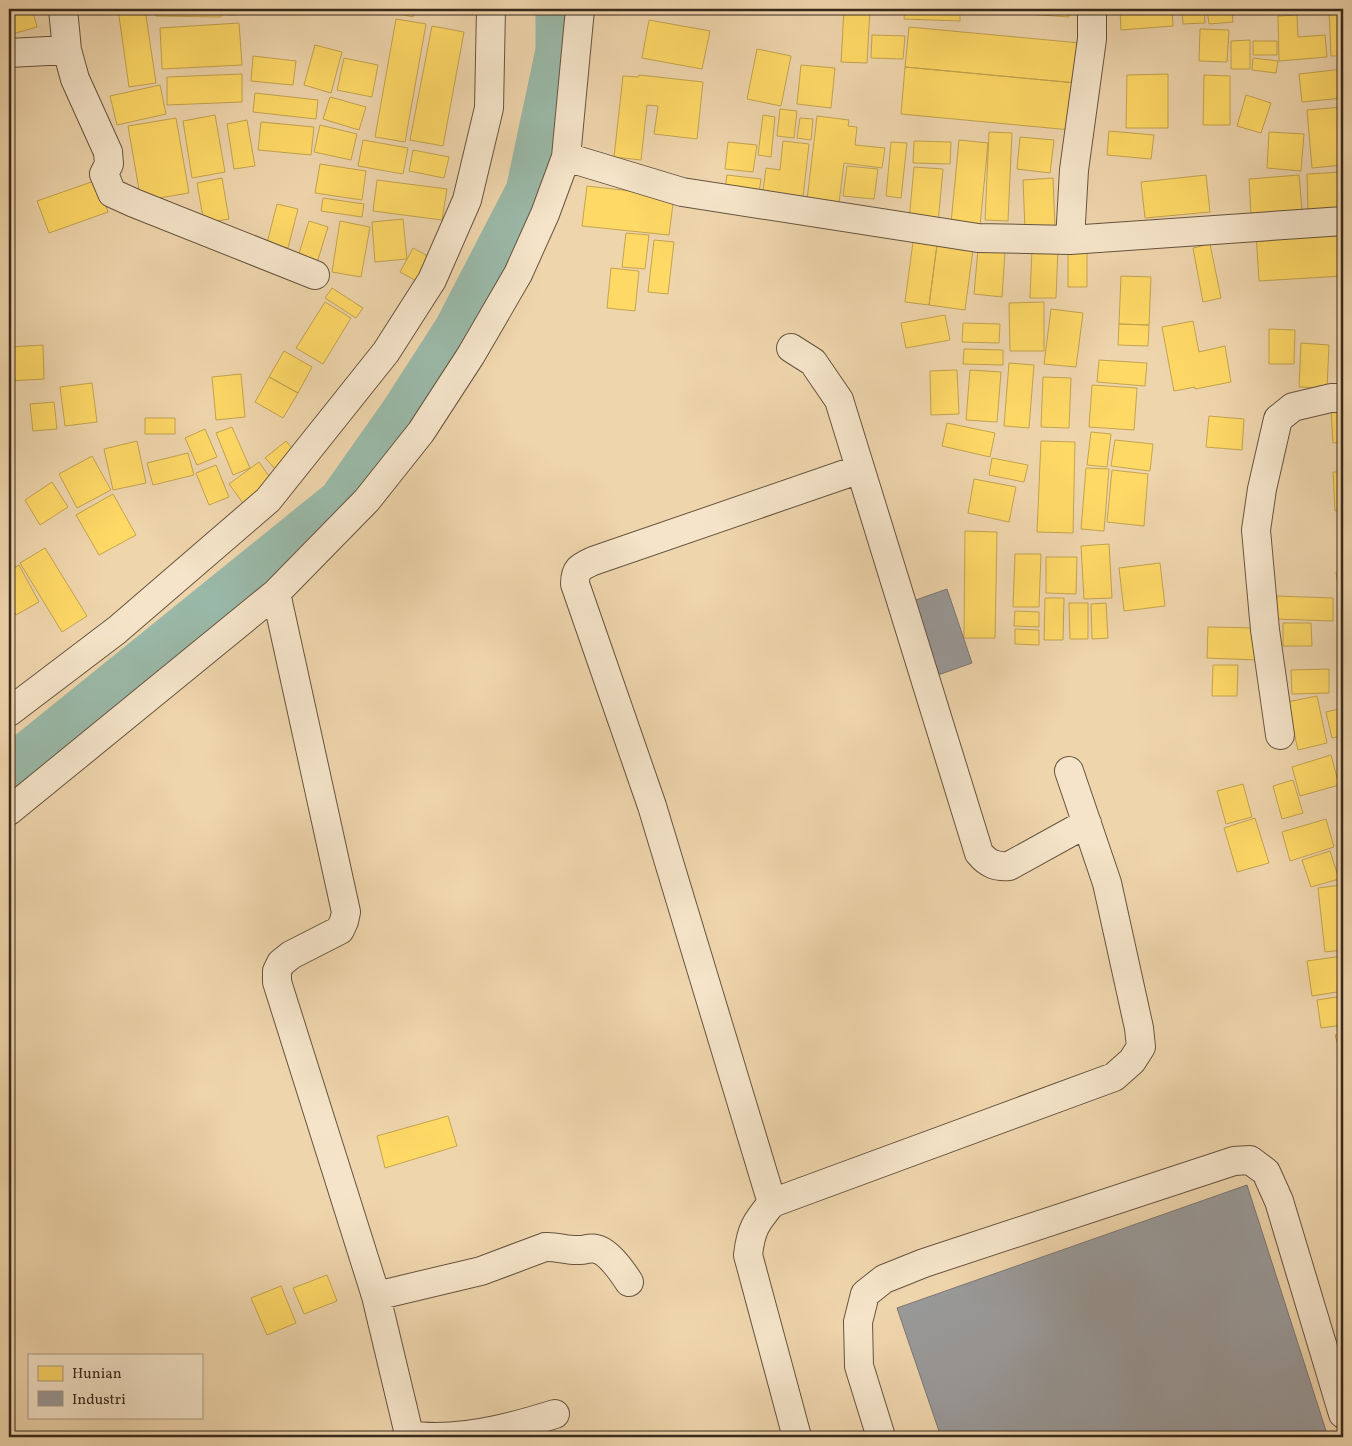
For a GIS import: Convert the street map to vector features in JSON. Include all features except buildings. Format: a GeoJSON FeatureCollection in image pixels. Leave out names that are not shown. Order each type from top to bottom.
{"type":"FeatureCollection","features":[{"type":"Feature","properties":{"kind":"street"},"geometry":{"type":"LineString","coordinates":[[63,9],[67,50],[75,79],[108,152],[108,183],[134,203],[315,275]]}},
{"type":"Feature","properties":{"kind":"street"},"geometry":{"type":"LineString","coordinates":[[9,712],[117,630],[268,500],[386,352],[432,280],[467,200],[489,108],[491,9]]}},
{"type":"Feature","properties":{"kind":"street"},"geometry":{"type":"LineString","coordinates":[[9,811],[276,593],[367,500],[421,432],[471,355],[518,274],[566,157],[580,9]]}},
{"type":"Feature","properties":{"kind":"street"},"geometry":{"type":"LineString","coordinates":[[1070,240],[1074,170],[1092,39],[1092,9]]}},
{"type":"Feature","properties":{"kind":"street"},"geometry":{"type":"LineString","coordinates":[[9,53],[67,50]]}},
{"type":"Feature","properties":{"kind":"street"},"geometry":{"type":"LineString","coordinates":[[566,157],[682,192],[978,238],[1070,240],[1343,221]]}},
{"type":"Feature","properties":{"kind":"street"},"geometry":{"type":"LineString","coordinates":[[791,348],[813,362],[839,400],[978,853],[986,862],[999,867],[1010,866],[1087,823]]}},
{"type":"Feature","properties":{"kind":"street"},"geometry":{"type":"LineString","coordinates":[[1280,734],[1265,630],[1256,530],[1262,489],[1278,419],[1293,407],[1331,398],[1343,398]]}},
{"type":"Feature","properties":{"kind":"street"},"geometry":{"type":"LineString","coordinates":[[772,1203],[652,806],[575,584],[575,575],[581,566],[593,561],[860,469]]}},
{"type":"Feature","properties":{"kind":"street"},"geometry":{"type":"LineString","coordinates":[[276,593],[346,912],[340,930],[291,955],[281,963],[277,970],[277,982],[376,1296],[409,1434],[417,1437],[448,1437],[503,1429],[555,1414]]}},
{"type":"Feature","properties":{"kind":"street"},"geometry":{"type":"LineString","coordinates":[[797,1437],[748,1255],[750,1238],[757,1221],[772,1203],[1114,1077],[1132,1061],[1141,1047],[1139,1028],[1107,882],[1069,771]]}},
{"type":"Feature","properties":{"kind":"street"},"geometry":{"type":"LineString","coordinates":[[881,1437],[859,1366],[858,1322],[865,1294],[884,1279],[924,1263],[1234,1161],[1250,1160],[1266,1172],[1279,1201],[1343,1414]]}},
{"type":"Feature","properties":{"kind":"street"},"geometry":{"type":"LineString","coordinates":[[376,1296],[481,1271],[544,1247],[553,1246],[580,1250],[598,1249],[622,1271],[629,1282]]}},
{"type":"Feature","properties":{"kind":"waterway"},"geometry":{"type":"LineString","coordinates":[[9,773],[343,503],[405,415],[459,331],[531,192],[561,51],[561,9]]}}]}
